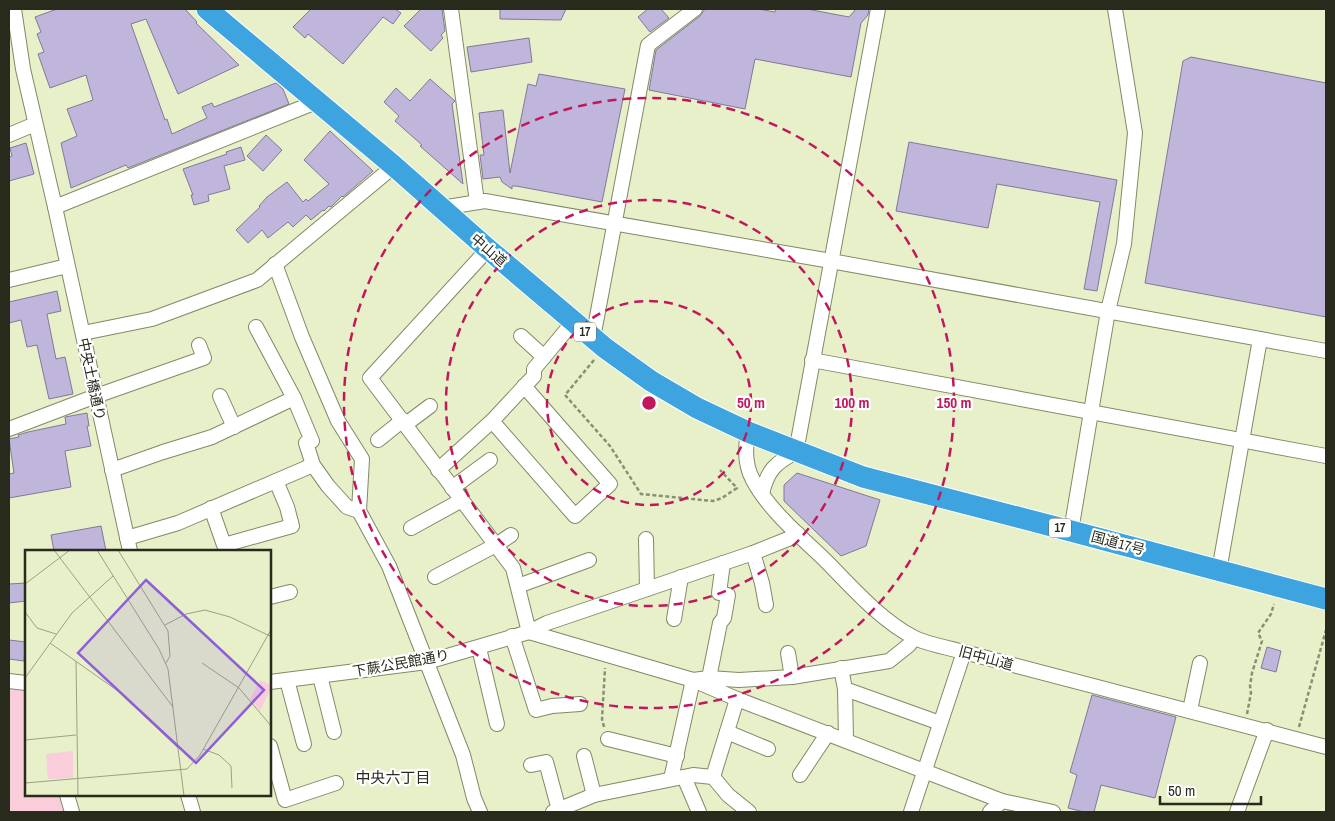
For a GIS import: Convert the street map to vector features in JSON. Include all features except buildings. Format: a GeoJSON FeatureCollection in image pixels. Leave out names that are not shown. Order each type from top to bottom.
{"type":"FeatureCollection","features":[{"type":"Feature","properties":{"kind":"highway","name":"中山道"},"geometry":{"type":"LineString","coordinates":[[207,9],[394,166],[593,338],[651,381],[697,408],[796,452]]}},
{"type":"Feature","properties":{"kind":"highway","name":"国道17号"},"geometry":{"type":"LineString","coordinates":[[796,452],[863,477],[1071,530],[1326,599]]}},
{"type":"Feature","properties":{"kind":"street","name":"中央土橋通り"},"geometry":{"type":"LineString","coordinates":[[14,9],[23,69],[128,544]]}},
{"type":"Feature","properties":{"kind":"street"},"geometry":{"type":"LineString","coordinates":[[451,9],[477,202]]}},
{"type":"Feature","properties":{"kind":"street"},"geometry":{"type":"LineString","coordinates":[[593,338],[648,45],[695,9]]}},
{"type":"Feature","properties":{"kind":"street"},"geometry":{"type":"LineString","coordinates":[[762,494],[768,474],[783,459],[796,452],[878,9]]}},
{"type":"Feature","properties":{"kind":"street"},"geometry":{"type":"LineString","coordinates":[[1071,530],[1108,311],[1124,244],[1134,133],[1115,9]]}},
{"type":"Feature","properties":{"kind":"street"},"geometry":{"type":"LineString","coordinates":[[55,207],[316,102]]}},
{"type":"Feature","properties":{"kind":"street"},"geometry":{"type":"LineString","coordinates":[[9,135],[35,124]]}},
{"type":"Feature","properties":{"kind":"street"},"geometry":{"type":"LineString","coordinates":[[82,333],[152,319],[257,280],[394,166]]}},
{"type":"Feature","properties":{"kind":"street"},"geometry":{"type":"LineString","coordinates":[[441,208],[485,201],[831,261],[1326,351]]}},
{"type":"Feature","properties":{"kind":"street"},"geometry":{"type":"LineString","coordinates":[[488,249],[370,378],[513,568],[529,632],[694,680],[737,699],[923,771],[1002,800],[1053,812]]}},
{"type":"Feature","properties":{"kind":"street"},"geometry":{"type":"LineString","coordinates":[[275,264],[302,337],[338,421],[362,459],[359,511],[389,566],[463,755],[474,798],[480,812]]}},
{"type":"Feature","properties":{"kind":"street"},"geometry":{"type":"LineString","coordinates":[[9,280],[67,266]]}},
{"type":"Feature","properties":{"kind":"street"},"geometry":{"type":"LineString","coordinates":[[438,470],[492,421],[534,376],[534,369],[573,322]]}},
{"type":"Feature","properties":{"kind":"street"},"geometry":{"type":"LineString","coordinates":[[256,327],[294,398],[312,441],[306,443],[313,465],[328,486],[347,507],[359,511]]}},
{"type":"Feature","properties":{"kind":"street"},"geometry":{"type":"LineString","coordinates":[[521,336],[544,357]]}},
{"type":"Feature","properties":{"kind":"street"},"geometry":{"type":"LineString","coordinates":[[1219,571],[1260,339]]}},
{"type":"Feature","properties":{"kind":"street"},"geometry":{"type":"LineString","coordinates":[[9,429],[204,358],[199,345]]}},
{"type":"Feature","properties":{"kind":"street"},"geometry":{"type":"LineString","coordinates":[[812,360],[1326,456]]}},
{"type":"Feature","properties":{"kind":"street"},"geometry":{"type":"LineString","coordinates":[[492,421],[575,516],[610,484],[524,386]]}},
{"type":"Feature","properties":{"kind":"street"},"geometry":{"type":"LineString","coordinates":[[220,396],[234,426]]}},
{"type":"Feature","properties":{"kind":"street"},"geometry":{"type":"LineString","coordinates":[[112,470],[212,437],[294,398]]}},
{"type":"Feature","properties":{"kind":"street"},"geometry":{"type":"LineString","coordinates":[[378,440],[430,406]]}},
{"type":"Feature","properties":{"kind":"street","name":"旧中山道"},"geometry":{"type":"LineString","coordinates":[[748,432],[746,445],[748,468],[752,479],[762,494],[796,533],[856,593],[878,612],[914,638],[1326,746]]}},
{"type":"Feature","properties":{"kind":"street"},"geometry":{"type":"LineString","coordinates":[[452,488],[490,460]]}},
{"type":"Feature","properties":{"kind":"street"},"geometry":{"type":"LineString","coordinates":[[128,544],[313,465]]}},
{"type":"Feature","properties":{"kind":"street"},"geometry":{"type":"LineString","coordinates":[[210,508],[224,545],[292,526],[287,507],[276,481]]}},
{"type":"Feature","properties":{"kind":"street"},"geometry":{"type":"LineString","coordinates":[[411,528],[462,500]]}},
{"type":"Feature","properties":{"kind":"street","name":"下蕨公民館通り"},"geometry":{"type":"LineString","coordinates":[[271,682],[427,662],[479,648],[722,563],[788,539],[796,533]]}},
{"type":"Feature","properties":{"kind":"street"},"geometry":{"type":"LineString","coordinates":[[435,577],[511,535]]}},
{"type":"Feature","properties":{"kind":"street"},"geometry":{"type":"LineString","coordinates":[[646,539],[647,589]]}},
{"type":"Feature","properties":{"kind":"street"},"geometry":{"type":"LineString","coordinates":[[752,552],[762,583],[766,605]]}},
{"type":"Feature","properties":{"kind":"street"},"geometry":{"type":"LineString","coordinates":[[518,586],[589,560]]}},
{"type":"Feature","properties":{"kind":"street"},"geometry":{"type":"LineString","coordinates":[[709,678],[720,622],[724,618],[728,595],[719,594],[722,563]]}},
{"type":"Feature","properties":{"kind":"street"},"geometry":{"type":"LineString","coordinates":[[674,619],[680,577]]}},
{"type":"Feature","properties":{"kind":"street"},"geometry":{"type":"LineString","coordinates":[[271,597],[290,592]]}},
{"type":"Feature","properties":{"kind":"street"},"geometry":{"type":"LineString","coordinates":[[512,636],[536,710],[552,706],[580,704]]}},
{"type":"Feature","properties":{"kind":"street"},"geometry":{"type":"LineString","coordinates":[[694,680],[709,678],[739,680],[792,677],[889,661],[914,638]]}},
{"type":"Feature","properties":{"kind":"street"},"geometry":{"type":"LineString","coordinates":[[479,648],[497,724]]}},
{"type":"Feature","properties":{"kind":"street"},"geometry":{"type":"LineString","coordinates":[[911,812],[923,771],[964,652]]}},
{"type":"Feature","properties":{"kind":"street"},"geometry":{"type":"LineString","coordinates":[[788,653],[792,677]]}},
{"type":"Feature","properties":{"kind":"street"},"geometry":{"type":"LineString","coordinates":[[1190,710],[1200,663]]}},
{"type":"Feature","properties":{"kind":"street"},"geometry":{"type":"LineString","coordinates":[[841,668],[845,689],[846,740]]}},
{"type":"Feature","properties":{"kind":"street"},"geometry":{"type":"LineString","coordinates":[[320,676],[334,732]]}},
{"type":"Feature","properties":{"kind":"street"},"geometry":{"type":"LineString","coordinates":[[287,680],[304,744]]}},
{"type":"Feature","properties":{"kind":"street"},"geometry":{"type":"LineString","coordinates":[[694,680],[677,756],[678,778],[699,812]]}},
{"type":"Feature","properties":{"kind":"street"},"geometry":{"type":"LineString","coordinates":[[9,681],[25,683]]}},
{"type":"Feature","properties":{"kind":"street"},"geometry":{"type":"LineString","coordinates":[[845,689],[940,723]]}},
{"type":"Feature","properties":{"kind":"street"},"geometry":{"type":"LineString","coordinates":[[713,777],[737,699]]}},
{"type":"Feature","properties":{"kind":"street"},"geometry":{"type":"LineString","coordinates":[[1237,812],[1267,730]]}},
{"type":"Feature","properties":{"kind":"street"},"geometry":{"type":"LineString","coordinates":[[727,732],[768,749]]}},
{"type":"Feature","properties":{"kind":"street"},"geometry":{"type":"LineString","coordinates":[[800,776],[828,733]]}},
{"type":"Feature","properties":{"kind":"street"},"geometry":{"type":"LineString","coordinates":[[608,739],[677,756]]}},
{"type":"Feature","properties":{"kind":"street"},"geometry":{"type":"LineString","coordinates":[[271,750],[285,800],[336,784]]}},
{"type":"Feature","properties":{"kind":"street"},"geometry":{"type":"LineString","coordinates":[[584,756],[594,795]]}},
{"type":"Feature","properties":{"kind":"street"},"geometry":{"type":"LineString","coordinates":[[531,765],[546,762],[556,811],[594,795],[693,775],[713,777],[728,796],[749,812]]}},
{"type":"Feature","properties":{"kind":"street"},"geometry":{"type":"LineString","coordinates":[[67,796],[72,812]]}},
{"type":"Feature","properties":{"kind":"street"},"geometry":{"type":"LineString","coordinates":[[188,796],[193,812]]}},
{"type":"Feature","properties":{"kind":"street"},"geometry":{"type":"LineString","coordinates":[[990,812],[1002,800]]}},
{"type":"Feature","properties":{"kind":"path"},"geometry":{"type":"LineString","coordinates":[[594,360],[565,395],[610,446],[641,494],[713,501],[722,498],[737,488],[720,470]]}},
{"type":"Feature","properties":{"kind":"path"},"geometry":{"type":"LineString","coordinates":[[1244,724],[1252,693],[1250,686],[1252,674],[1262,641],[1258,633],[1271,614],[1274,604]]}},
{"type":"Feature","properties":{"kind":"path"},"geometry":{"type":"LineString","coordinates":[[1295,738],[1326,630]]}},
{"type":"Feature","properties":{"kind":"path"},"geometry":{"type":"LineString","coordinates":[[606,654],[602,719],[608,739]]}},
{"type":"Feature","properties":{"kind":"shaded area"},"geometry":{"type":"Polygon","coordinates":[[[9,681],[25,683],[25,796],[67,796],[72,812],[9,812],[9,681]]]}},
{"type":"Feature","properties":{"kind":"district","name":"中央六丁目"},"geometry":{"type":"Point","coordinates":[393,778]}}]}
